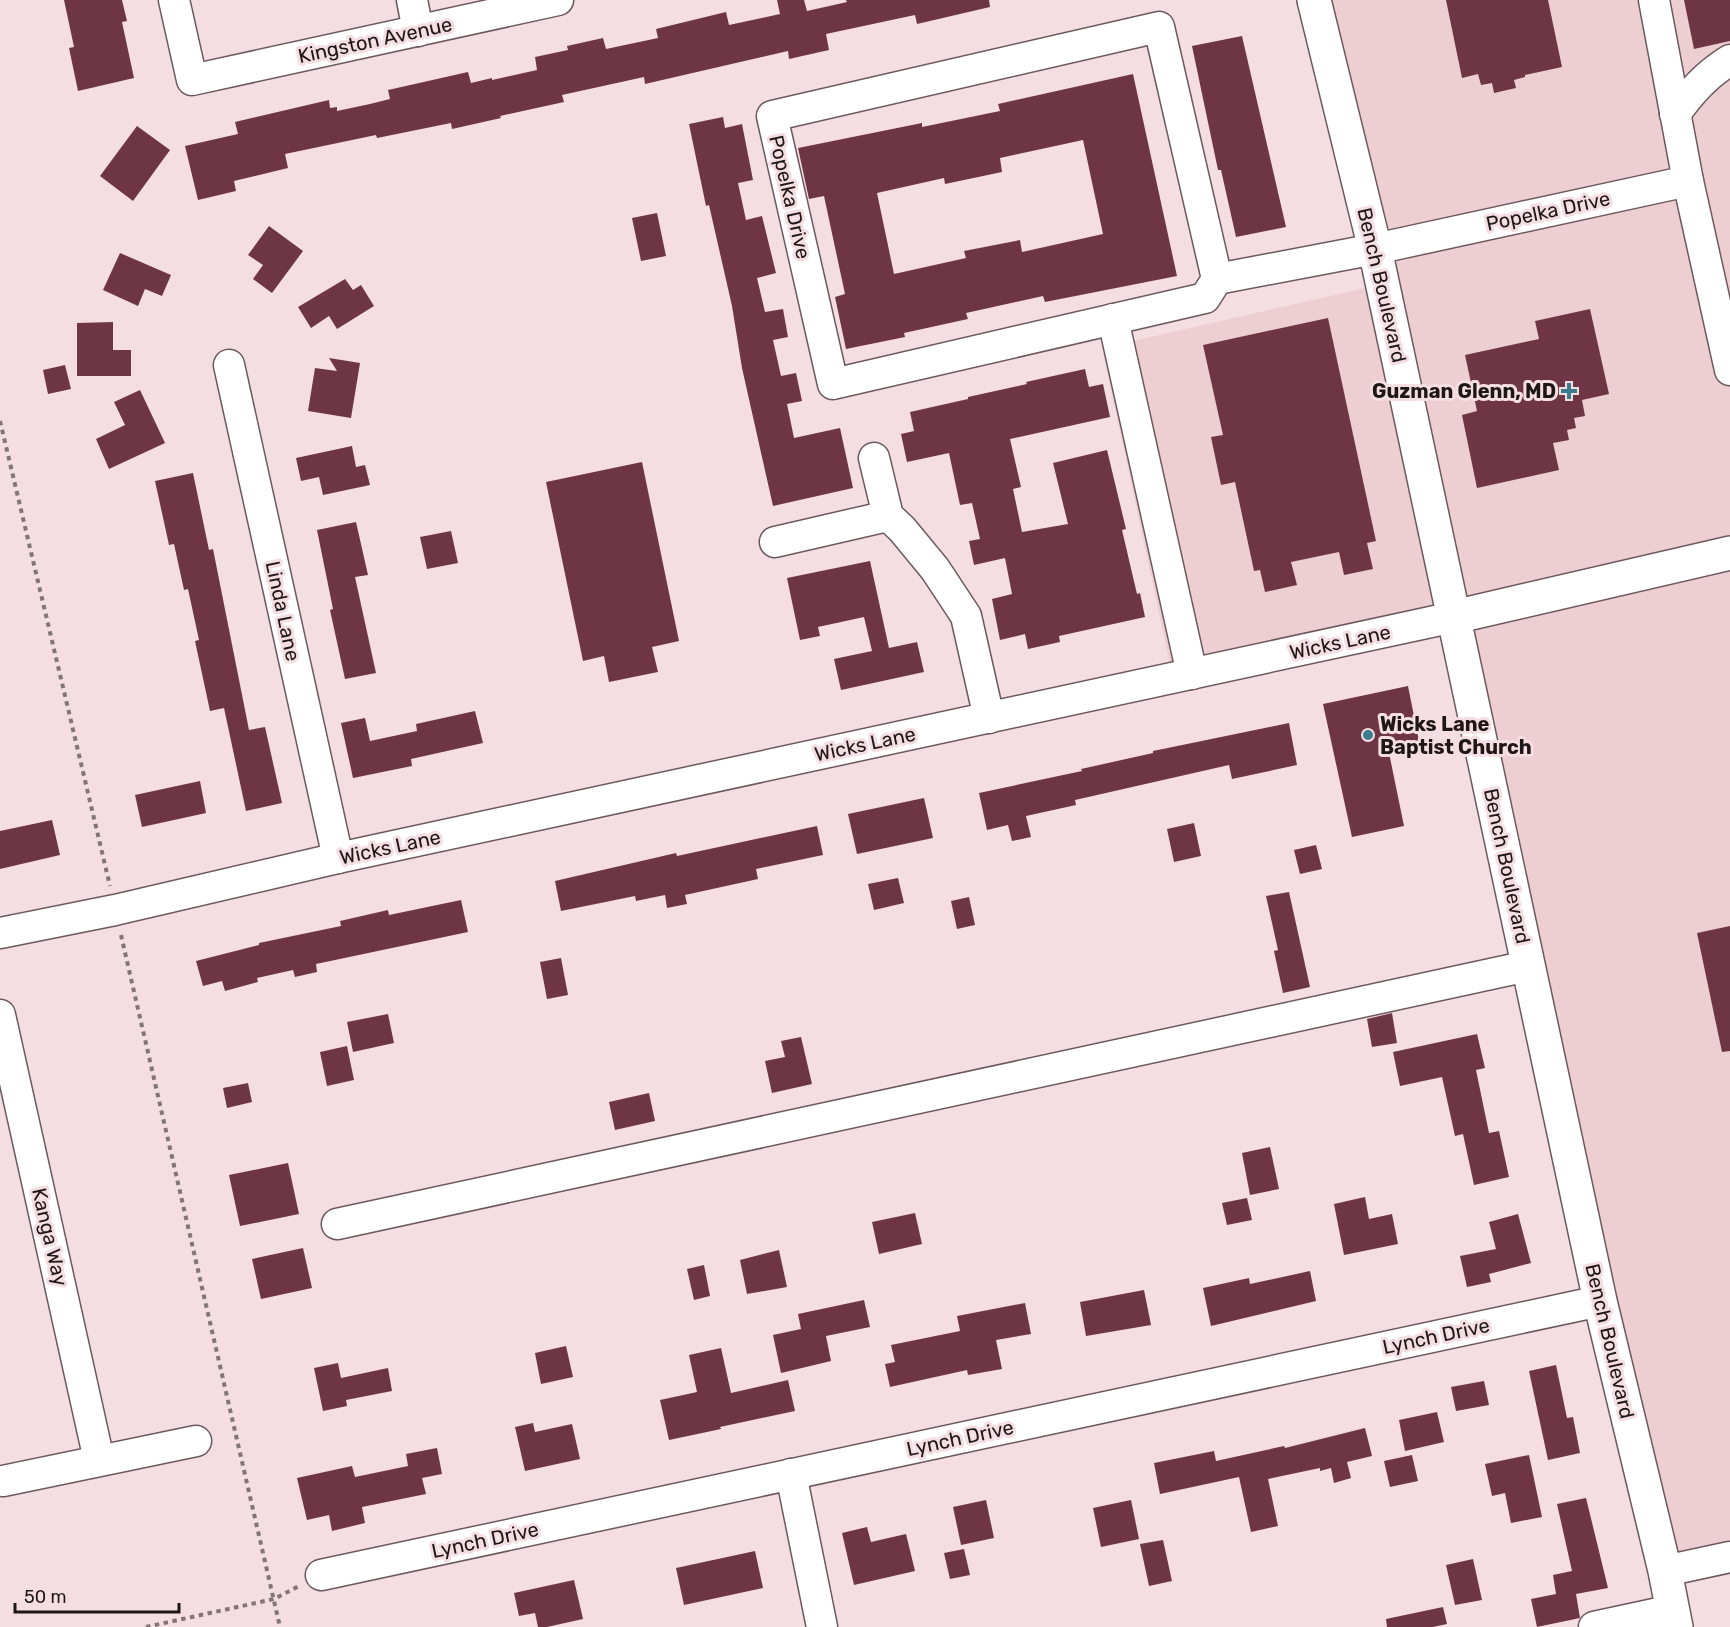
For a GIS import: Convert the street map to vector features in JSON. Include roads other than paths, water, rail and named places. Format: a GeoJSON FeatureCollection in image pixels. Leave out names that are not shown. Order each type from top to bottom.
{"type":"FeatureCollection","features":[{"type":"Feature","properties":{"kind":"main road","name":"Bench Boulevard"},"geometry":{"type":"LineString","coordinates":[[1314,0],[1375,249],[1600,1301],[1675,1618]]}},
{"type":"Feature","properties":{"kind":"main road","name":"Wicks Lane"},"geometry":{"type":"LineString","coordinates":[[1454,617],[1730,554]]}},
{"type":"Feature","properties":{"kind":"street","name":"Kingston Avenue"},"geometry":{"type":"LineString","coordinates":[[174,0],[192,80],[558,0]]}},
{"type":"Feature","properties":{"kind":"street"},"geometry":{"type":"LineString","coordinates":[[412,0],[418,30]]}},
{"type":"Feature","properties":{"kind":"street"},"geometry":{"type":"LineString","coordinates":[[1654,0],[1688,181],[1730,370]]}},
{"type":"Feature","properties":{"kind":"street","name":"Popelka Drive"},"geometry":{"type":"LineString","coordinates":[[1159,27],[1217,279],[1205,298],[833,384],[772,116],[1159,27]]}},
{"type":"Feature","properties":{"kind":"street"},"geometry":{"type":"LineString","coordinates":[[1675,114],[1693,90],[1711,72],[1730,60]]}},
{"type":"Feature","properties":{"kind":"street","name":"Popelka Drive"},"geometry":{"type":"LineString","coordinates":[[1217,279],[1375,249],[1688,181]]}},
{"type":"Feature","properties":{"kind":"street"},"geometry":{"type":"LineString","coordinates":[[1113,319],[1192,674]]}},
{"type":"Feature","properties":{"kind":"street","name":"Linda Lane"},"geometry":{"type":"LineString","coordinates":[[229,364],[338,858]]}},
{"type":"Feature","properties":{"kind":"street"},"geometry":{"type":"LineString","coordinates":[[874,458],[888,516],[902,529],[935,569],[966,616],[988,718]]}},
{"type":"Feature","properties":{"kind":"street"},"geometry":{"type":"LineString","coordinates":[[775,542],[888,516]]}},
{"type":"Feature","properties":{"kind":"street","name":"Wicks Lane"},"geometry":{"type":"LineString","coordinates":[[0,933],[116,910],[338,858],[1454,617]]}},
{"type":"Feature","properties":{"kind":"street"},"geometry":{"type":"LineString","coordinates":[[337,1224],[1528,966]]}},
{"type":"Feature","properties":{"kind":"street","name":"Kanga Way"},"geometry":{"type":"LineString","coordinates":[[0,1015],[99,1460]]}},
{"type":"Feature","properties":{"kind":"street","name":"Lynch Drive"},"geometry":{"type":"LineString","coordinates":[[321,1575],[1600,1301]]}},
{"type":"Feature","properties":{"kind":"street"},"geometry":{"type":"LineString","coordinates":[[3,1481],[196,1441]]}},
{"type":"Feature","properties":{"kind":"street"},"geometry":{"type":"LineString","coordinates":[[791,1474],[822,1627]]}},
{"type":"Feature","properties":{"kind":"street"},"geometry":{"type":"LineString","coordinates":[[1665,1571],[1730,1557]]}},
{"type":"Feature","properties":{"kind":"street"},"geometry":{"type":"LineString","coordinates":[[1594,1627],[1675,1618]]}},
{"type":"Feature","properties":{"kind":"place","name":"Guzman Glenn, MD"},"geometry":{"type":"Point","coordinates":[1569,391]}},
{"type":"Feature","properties":{"kind":"place","name":"Wicks Lane Baptist Church"},"geometry":{"type":"Point","coordinates":[1368,735]}}]}
